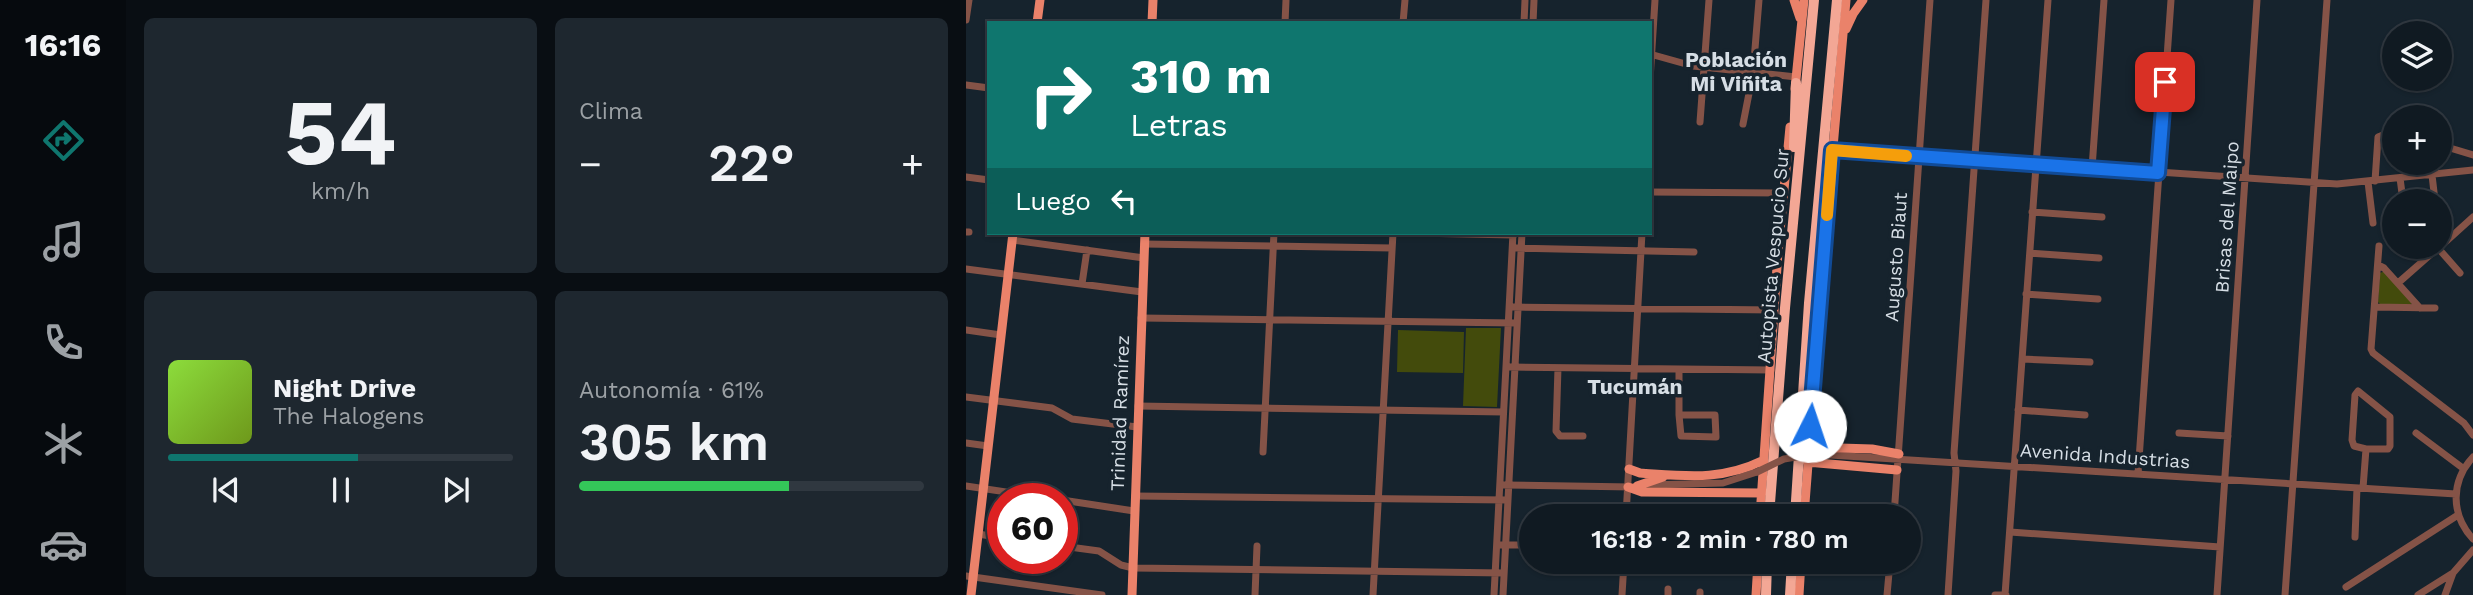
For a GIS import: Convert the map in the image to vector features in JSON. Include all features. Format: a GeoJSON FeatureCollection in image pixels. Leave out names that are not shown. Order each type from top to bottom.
{"type":"FeatureCollection","features":[{"type":"Feature","properties":{"kind":"highway","name":"Autopista Vespucio Sur"},"geometry":{"type":"LineString","coordinates":[[1770,504],[1814,0]]}},
{"type":"Feature","properties":{"kind":"highway","name":"Autopista Vespucio Sur"},"geometry":{"type":"LineString","coordinates":[[1796,504],[1810,303],[1837,0]]}},
{"type":"Feature","properties":{"kind":"highway"},"geometry":{"type":"LineString","coordinates":[[1793,220],[1796,80]]}},
{"type":"Feature","properties":{"kind":"highway"},"geometry":{"type":"LineString","coordinates":[[1810,303],[1828,198]]}},
{"type":"Feature","properties":{"kind":"highway"},"geometry":{"type":"LineString","coordinates":[[1766,595],[1767,574]]}},
{"type":"Feature","properties":{"kind":"highway"},"geometry":{"type":"LineString","coordinates":[[1790,595],[1791,574]]}},
{"type":"Feature","properties":{"kind":"main road"},"geometry":{"type":"LineString","coordinates":[[1037,21],[1040,0]]}},
{"type":"Feature","properties":{"kind":"main road"},"geometry":{"type":"LineString","coordinates":[[1152,21],[1153,0]]}},
{"type":"Feature","properties":{"kind":"main road"},"geometry":{"type":"LineString","coordinates":[[1794,0],[1801,32]]}},
{"type":"Feature","properties":{"kind":"main road"},"geometry":{"type":"LineString","coordinates":[[1761,504],[1783,193],[1804,0]]}},
{"type":"Feature","properties":{"kind":"main road"},"geometry":{"type":"LineString","coordinates":[[1805,504],[1846,0]]}},
{"type":"Feature","properties":{"kind":"main road"},"geometry":{"type":"LineString","coordinates":[[1843,37],[1853,14],[1863,0]]}},
{"type":"Feature","properties":{"kind":"main road","name":"Trinidad Ramírez"},"geometry":{"type":"LineString","coordinates":[[1132,595],[1144,235]]}},
{"type":"Feature","properties":{"kind":"main road"},"geometry":{"type":"LineString","coordinates":[[971,595],[970,577],[984,489],[1013,236]]}},
{"type":"Feature","properties":{"kind":"main road"},"geometry":{"type":"LineString","coordinates":[[1811,450],[1872,449],[1898,457]]}},
{"type":"Feature","properties":{"kind":"main road"},"geometry":{"type":"LineString","coordinates":[[1629,469],[1637,473],[1675,475],[1728,474],[1764,460]]}},
{"type":"Feature","properties":{"kind":"main road"},"geometry":{"type":"LineString","coordinates":[[1807,462],[1897,470]]}},
{"type":"Feature","properties":{"kind":"main road"},"geometry":{"type":"LineString","coordinates":[[1632,486],[1675,475]]}},
{"type":"Feature","properties":{"kind":"main road"},"geometry":{"type":"LineString","coordinates":[[1632,486],[1642,492],[1762,493]]}},
{"type":"Feature","properties":{"kind":"main road"},"geometry":{"type":"LineString","coordinates":[[1756,595],[1757,574]]}},
{"type":"Feature","properties":{"kind":"main road"},"geometry":{"type":"LineString","coordinates":[[1799,595],[1800,574]]}},
{"type":"Feature","properties":{"kind":"street"},"geometry":{"type":"LineString","coordinates":[[966,20],[969,0]]}},
{"type":"Feature","properties":{"kind":"street"},"geometry":{"type":"LineString","coordinates":[[1285,21],[1286,0]]}},
{"type":"Feature","properties":{"kind":"street"},"geometry":{"type":"LineString","coordinates":[[1403,21],[1405,0]]}},
{"type":"Feature","properties":{"kind":"street"},"geometry":{"type":"LineString","coordinates":[[1524,21],[1525,0]]}},
{"type":"Feature","properties":{"kind":"street"},"geometry":{"type":"LineString","coordinates":[[1533,21],[1534,0]]}},
{"type":"Feature","properties":{"kind":"street"},"geometry":{"type":"LineString","coordinates":[[1652,41],[1655,0]]}},
{"type":"Feature","properties":{"kind":"street"},"geometry":{"type":"LineString","coordinates":[[1700,122],[1709,0]]}},
{"type":"Feature","properties":{"kind":"street"},"geometry":{"type":"LineString","coordinates":[[1743,124],[1753,73],[1759,0]]}},
{"type":"Feature","properties":{"kind":"street","name":"Augusto Biaut"},"geometry":{"type":"LineString","coordinates":[[1895,504],[1930,0]]}},
{"type":"Feature","properties":{"kind":"street"},"geometry":{"type":"LineString","coordinates":[[1948,595],[1954,453],[1986,0]]}},
{"type":"Feature","properties":{"kind":"street"},"geometry":{"type":"LineString","coordinates":[[1994,595],[2006,595],[2048,0]]}},
{"type":"Feature","properties":{"kind":"street"},"geometry":{"type":"LineString","coordinates":[[2092,168],[2105,0]]}},
{"type":"Feature","properties":{"kind":"street"},"geometry":{"type":"LineString","coordinates":[[2138,474],[2171,0]]}},
{"type":"Feature","properties":{"kind":"street","name":"Brisas del Maipo"},"geometry":{"type":"LineString","coordinates":[[2217,595],[2257,0]]}},
{"type":"Feature","properties":{"kind":"street"},"geometry":{"type":"LineString","coordinates":[[2285,595],[2327,0]]}},
{"type":"Feature","properties":{"kind":"street"},"geometry":{"type":"LineString","coordinates":[[1652,55],[1704,68],[1796,80]]}},
{"type":"Feature","properties":{"kind":"street"},"geometry":{"type":"LineString","coordinates":[[966,85],[987,88]]}},
{"type":"Feature","properties":{"kind":"street"},"geometry":{"type":"LineString","coordinates":[[2373,223],[2371,182],[2378,137],[2382,135]]}},
{"type":"Feature","properties":{"kind":"street"},"geometry":{"type":"LineString","coordinates":[[2452,149],[2473,155]]}},
{"type":"Feature","properties":{"kind":"street"},"geometry":{"type":"LineString","coordinates":[[1832,150],[2314,183],[2342,184],[2432,175],[2434,189]]}},
{"type":"Feature","properties":{"kind":"street"},"geometry":{"type":"LineString","coordinates":[[2452,173],[2473,170]]}},
{"type":"Feature","properties":{"kind":"street"},"geometry":{"type":"LineString","coordinates":[[966,177],[987,180]]}},
{"type":"Feature","properties":{"kind":"street"},"geometry":{"type":"LineString","coordinates":[[2400,178],[2401,189]]}},
{"type":"Feature","properties":{"kind":"street"},"geometry":{"type":"LineString","coordinates":[[1652,192],[1783,193]]}},
{"type":"Feature","properties":{"kind":"street"},"geometry":{"type":"LineString","coordinates":[[2032,212],[2102,217]]}},
{"type":"Feature","properties":{"kind":"street"},"geometry":{"type":"LineString","coordinates":[[2452,236],[2473,218]]}},
{"type":"Feature","properties":{"kind":"street"},"geometry":{"type":"LineString","coordinates":[[1263,452],[1274,235]]}},
{"type":"Feature","properties":{"kind":"street"},"geometry":{"type":"LineString","coordinates":[[1373,595],[1393,235]]}},
{"type":"Feature","properties":{"kind":"street"},"geometry":{"type":"LineString","coordinates":[[1494,595],[1501,545],[1517,235]]}},
{"type":"Feature","properties":{"kind":"street"},"geometry":{"type":"LineString","coordinates":[[1628,504],[1632,486],[1629,469],[1642,235]]}},
{"type":"Feature","properties":{"kind":"street"},"geometry":{"type":"LineString","coordinates":[[1013,236],[1143,258]]}},
{"type":"Feature","properties":{"kind":"street"},"geometry":{"type":"LineString","coordinates":[[1144,244],[1392,248]]}},
{"type":"Feature","properties":{"kind":"street"},"geometry":{"type":"LineString","coordinates":[[2379,246],[2370,344],[2373,353],[2464,423],[2473,435]]}},
{"type":"Feature","properties":{"kind":"street"},"geometry":{"type":"LineString","coordinates":[[1516,248],[1695,251]]}},
{"type":"Feature","properties":{"kind":"street"},"geometry":{"type":"LineString","coordinates":[[1082,284],[1087,250]]}},
{"type":"Feature","properties":{"kind":"street"},"geometry":{"type":"LineString","coordinates":[[2030,253],[2099,258]]}},
{"type":"Feature","properties":{"kind":"street"},"geometry":{"type":"LineString","coordinates":[[2398,283],[2425,259]]}},
{"type":"Feature","properties":{"kind":"street"},"geometry":{"type":"LineString","coordinates":[[2449,259],[2460,273]]}},
{"type":"Feature","properties":{"kind":"street"},"geometry":{"type":"LineString","coordinates":[[2378,265],[2420,308]]}},
{"type":"Feature","properties":{"kind":"street"},"geometry":{"type":"LineString","coordinates":[[966,268],[1142,292]]}},
{"type":"Feature","properties":{"kind":"street"},"geometry":{"type":"LineString","coordinates":[[2026,294],[2098,299]]}},
{"type":"Feature","properties":{"kind":"street"},"geometry":{"type":"LineString","coordinates":[[1513,307],[1774,310]]}},
{"type":"Feature","properties":{"kind":"street"},"geometry":{"type":"LineString","coordinates":[[2375,307],[2435,308]]}},
{"type":"Feature","properties":{"kind":"street"},"geometry":{"type":"LineString","coordinates":[[1141,318],[1512,323]]}},
{"type":"Feature","properties":{"kind":"street"},"geometry":{"type":"LineString","coordinates":[[966,330],[1001,335]]}},
{"type":"Feature","properties":{"kind":"street"},"geometry":{"type":"LineString","coordinates":[[2022,359],[2090,362]]}},
{"type":"Feature","properties":{"kind":"street"},"geometry":{"type":"LineString","coordinates":[[1510,367],[1771,370]]}},
{"type":"Feature","properties":{"kind":"street"},"geometry":{"type":"LineString","coordinates":[[1504,485],[1503,412],[1510,367]]}},
{"type":"Feature","properties":{"kind":"street"},"geometry":{"type":"LineString","coordinates":[[1558,368],[1556,431],[1560,436],[1583,436]]}},
{"type":"Feature","properties":{"kind":"street"},"geometry":{"type":"LineString","coordinates":[[1679,369],[1679,415],[1681,436],[1716,436],[1715,415],[1679,415]]}},
{"type":"Feature","properties":{"kind":"street"},"geometry":{"type":"LineString","coordinates":[[2358,391],[2387,414],[2391,423],[2388,449],[2366,450],[2358,448],[2352,440],[2355,395],[2358,391]]}},
{"type":"Feature","properties":{"kind":"street"},"geometry":{"type":"LineString","coordinates":[[966,397],[1052,408],[1072,419],[1137,427]]}},
{"type":"Feature","properties":{"kind":"street"},"geometry":{"type":"LineString","coordinates":[[1138,406],[1503,412]]}},
{"type":"Feature","properties":{"kind":"street"},"geometry":{"type":"LineString","coordinates":[[2018,410],[2085,415]]}},
{"type":"Feature","properties":{"kind":"street"},"geometry":{"type":"LineString","coordinates":[[2179,433],[2228,436]]}},
{"type":"Feature","properties":{"kind":"street"},"geometry":{"type":"LineString","coordinates":[[2416,433],[2464,469]]}},
{"type":"Feature","properties":{"kind":"street"},"geometry":{"type":"LineString","coordinates":[[966,443],[988,446]]}},
{"type":"Feature","properties":{"kind":"street"},"geometry":{"type":"LineString","coordinates":[[1504,485],[1632,486],[1723,483],[1811,450]]}},
{"type":"Feature","properties":{"kind":"street"},"geometry":{"type":"LineString","coordinates":[[2355,537],[2366,450]]}},
{"type":"Feature","properties":{"kind":"street","name":"Avenida Industrias"},"geometry":{"type":"LineString","coordinates":[[1898,457],[1955,463],[2456,494]]}},
{"type":"Feature","properties":{"kind":"street"},"geometry":{"type":"LineString","coordinates":[[2473,457],[2464,469],[2456,494],[2458,515],[2473,539]]}},
{"type":"Feature","properties":{"kind":"street"},"geometry":{"type":"LineString","coordinates":[[966,486],[987,489]]}},
{"type":"Feature","properties":{"kind":"street"},"geometry":{"type":"LineString","coordinates":[[1135,496],[1503,500]]}},
{"type":"Feature","properties":{"kind":"street"},"geometry":{"type":"LineString","coordinates":[[1078,502],[1134,510]]}},
{"type":"Feature","properties":{"kind":"street"},"geometry":{"type":"LineString","coordinates":[[2346,587],[2458,515]]}},
{"type":"Feature","properties":{"kind":"street"},"geometry":{"type":"LineString","coordinates":[[2010,532],[2220,547]]}},
{"type":"Feature","properties":{"kind":"street"},"geometry":{"type":"LineString","coordinates":[[978,534],[987,535]]}},
{"type":"Feature","properties":{"kind":"street"},"geometry":{"type":"LineString","coordinates":[[1501,545],[1519,545]]}},
{"type":"Feature","properties":{"kind":"street"},"geometry":{"type":"LineString","coordinates":[[1255,595],[1257,546]]}},
{"type":"Feature","properties":{"kind":"street"},"geometry":{"type":"LineString","coordinates":[[1078,548],[1099,551],[1133,568],[1499,572]]}},
{"type":"Feature","properties":{"kind":"street"},"geometry":{"type":"LineString","coordinates":[[2418,595],[2453,573],[2473,551]]}},
{"type":"Feature","properties":{"kind":"street"},"geometry":{"type":"LineString","coordinates":[[1499,572],[1503,595]]}},
{"type":"Feature","properties":{"kind":"street"},"geometry":{"type":"LineString","coordinates":[[2445,595],[2453,573]]}},
{"type":"Feature","properties":{"kind":"street"},"geometry":{"type":"LineString","coordinates":[[1622,595],[1623,574]]}},
{"type":"Feature","properties":{"kind":"street"},"geometry":{"type":"LineString","coordinates":[[1887,595],[1889,574]]}},
{"type":"Feature","properties":{"kind":"street"},"geometry":{"type":"LineString","coordinates":[[970,577],[1102,595]]}},
{"type":"Feature","properties":{"kind":"green space"},"geometry":{"type":"Polygon","coordinates":[[[2385,271],[2413,302],[2409,306],[2378,302],[2380,273],[2385,271]]]}},
{"type":"Feature","properties":{"kind":"green space"},"geometry":{"type":"Polygon","coordinates":[[[1466,328],[1501,328],[1497,407],[1463,406],[1466,328]]]}},
{"type":"Feature","properties":{"kind":"green space"},"geometry":{"type":"Polygon","coordinates":[[[1398,330],[1464,332],[1463,373],[1397,372],[1398,330]]]}},
{"type":"Feature","properties":{"kind":"slow traffic"},"geometry":{"type":"LineString","coordinates":[[1827,215],[1832,150],[1906,156]]}},
{"type":"Feature","properties":{"kind":"district","name":"Población Mi Viñita"},"geometry":{"type":"Point","coordinates":[1736,71]}},
{"type":"Feature","properties":{"kind":"district","name":"Tucumán"},"geometry":{"type":"Point","coordinates":[1635,386]}},
{"type":"Feature","properties":{"kind":"route"},"geometry":{"type":"LineString","coordinates":[[1810,426],[1832,150],[2158,173],[2165,82]]}}]}
